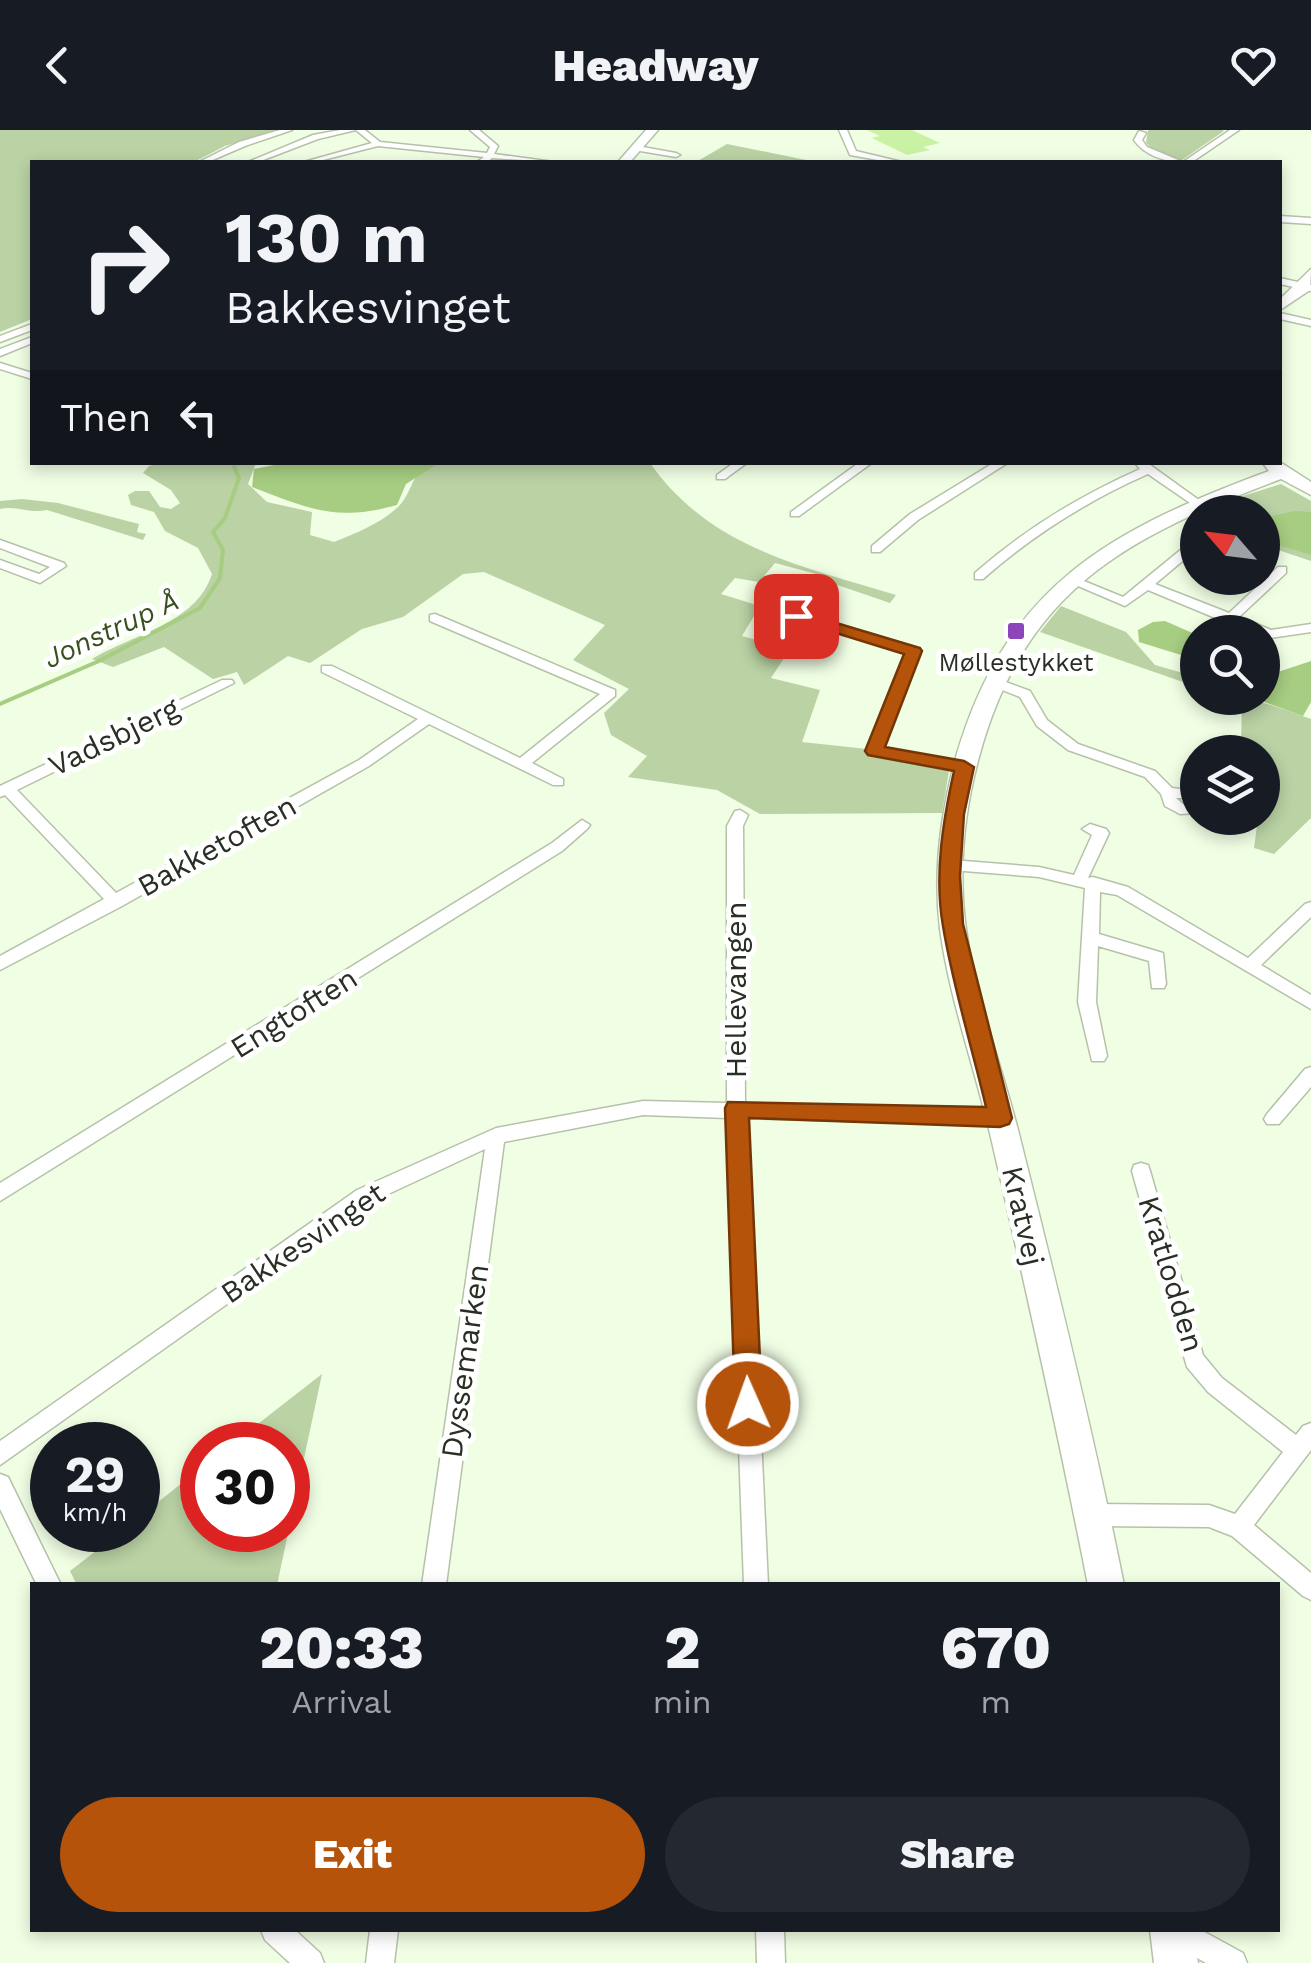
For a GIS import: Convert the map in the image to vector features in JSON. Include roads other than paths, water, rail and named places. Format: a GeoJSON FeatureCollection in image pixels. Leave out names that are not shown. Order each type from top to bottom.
{"type":"FeatureCollection","features":[{"type":"Feature","properties":{"kind":"street"},"geometry":{"type":"LineString","coordinates":[[208,160],[242,144],[288,130]]}},
{"type":"Feature","properties":{"kind":"street"},"geometry":{"type":"LineString","coordinates":[[257,160],[316,137],[352,130]]}},
{"type":"Feature","properties":{"kind":"street"},"geometry":{"type":"LineString","coordinates":[[360,130],[378,144]]}},
{"type":"Feature","properties":{"kind":"street"},"geometry":{"type":"LineString","coordinates":[[316,160],[378,144],[485,160],[493,142],[474,130]]}},
{"type":"Feature","properties":{"kind":"street"},"geometry":{"type":"LineString","coordinates":[[627,157],[652,130]]}},
{"type":"Feature","properties":{"kind":"street"},"geometry":{"type":"LineString","coordinates":[[843,130],[854,153],[888,160]]}},
{"type":"Feature","properties":{"kind":"street"},"geometry":{"type":"LineString","coordinates":[[1190,160],[1235,130]]}},
{"type":"Feature","properties":{"kind":"street"},"geometry":{"type":"LineString","coordinates":[[1142,133],[1138,140],[1144,148],[1174,160]]}},
{"type":"Feature","properties":{"kind":"street"},"geometry":{"type":"LineString","coordinates":[[627,157],[676,155]]}},
{"type":"Feature","properties":{"kind":"street"},"geometry":{"type":"LineString","coordinates":[[1282,209],[1306,220]]}},
{"type":"Feature","properties":{"kind":"street"},"geometry":{"type":"LineString","coordinates":[[1282,281],[1309,282]]}},
{"type":"Feature","properties":{"kind":"street"},"geometry":{"type":"LineString","coordinates":[[1282,304],[1309,282]]}},
{"type":"Feature","properties":{"kind":"street"},"geometry":{"type":"LineString","coordinates":[[1282,316],[1311,323]]}},
{"type":"Feature","properties":{"kind":"street"},"geometry":{"type":"LineString","coordinates":[[0,339],[30,328]]}},
{"type":"Feature","properties":{"kind":"street"},"geometry":{"type":"LineString","coordinates":[[0,353],[29,344]]}},
{"type":"Feature","properties":{"kind":"street"},"geometry":{"type":"LineString","coordinates":[[0,366],[30,375]]}},
{"type":"Feature","properties":{"kind":"street"},"geometry":{"type":"LineString","coordinates":[[0,378],[15,371]]}},
{"type":"Feature","properties":{"kind":"street"},"geometry":{"type":"LineString","coordinates":[[721,476],[738,465]]}},
{"type":"Feature","properties":{"kind":"street"},"geometry":{"type":"LineString","coordinates":[[796,514],[864,465]]}},
{"type":"Feature","properties":{"kind":"street"},"geometry":{"type":"LineString","coordinates":[[876,549],[914,516],[999,465]]}},
{"type":"Feature","properties":{"kind":"street"},"geometry":{"type":"LineString","coordinates":[[978,576],[1041,524],[1143,466],[1185,495]]}},
{"type":"Feature","properties":{"kind":"street"},"geometry":{"type":"LineString","coordinates":[[1274,467],[1311,490]]}},
{"type":"Feature","properties":{"kind":"street","name":"Kratvej"},"geometry":{"type":"LineString","coordinates":[[1214,495],[1274,467]]}},
{"type":"Feature","properties":{"kind":"street","name":"Kratvej"},"geometry":{"type":"LineString","coordinates":[[1105,1582],[955,937],[951,865],[954,814],[973,729],[992,681],[1035,616],[1070,580],[1120,542],[1180,512]]}},
{"type":"Feature","properties":{"kind":"street"},"geometry":{"type":"LineString","coordinates":[[0,544],[60,566],[40,579],[0,564]]}},
{"type":"Feature","properties":{"kind":"street"},"geometry":{"type":"LineString","coordinates":[[1070,580],[1125,602],[1180,557]]}},
{"type":"Feature","properties":{"kind":"street"},"geometry":{"type":"LineString","coordinates":[[1235,615],[1282,570]]}},
{"type":"Feature","properties":{"kind":"street"},"geometry":{"type":"LineString","coordinates":[[1147,585],[1218,615]]}},
{"type":"Feature","properties":{"kind":"street"},"geometry":{"type":"LineString","coordinates":[[794,615],[914,651],[874,751],[964,767]]}},
{"type":"Feature","properties":{"kind":"street"},"geometry":{"type":"LineString","coordinates":[[435,618],[610,693],[522,764]]}},
{"type":"Feature","properties":{"kind":"street"},"geometry":{"type":"LineString","coordinates":[[1280,633],[1311,628]]}},
{"type":"Feature","properties":{"kind":"street"},"geometry":{"type":"LineString","coordinates":[[328,669],[558,782]]}},
{"type":"Feature","properties":{"kind":"street"},"geometry":{"type":"LineString","coordinates":[[992,681],[1025,694],[1042,722],[1074,747],[1150,774],[1168,793],[1180,793]]}},
{"type":"Feature","properties":{"kind":"street","name":"Vadsbjerg"},"geometry":{"type":"LineString","coordinates":[[3,790],[227,683]]}},
{"type":"Feature","properties":{"kind":"street","name":"Bakketoften"},"geometry":{"type":"LineString","coordinates":[[0,964],[364,764],[428,718]]}},
{"type":"Feature","properties":{"kind":"street"},"geometry":{"type":"LineString","coordinates":[[3,790],[116,902]]}},
{"type":"Feature","properties":{"kind":"street"},"geometry":{"type":"LineString","coordinates":[[1168,793],[1167,800],[1180,809]]}},
{"type":"Feature","properties":{"kind":"street","name":"Hellevangen"},"geometry":{"type":"LineString","coordinates":[[740,816],[735,826],[736,1108],[756,1582]]}},
{"type":"Feature","properties":{"kind":"street","name":"Engtoften"},"geometry":{"type":"LineString","coordinates":[[0,1193],[374,964],[557,847],[582,825]]}},
{"type":"Feature","properties":{"kind":"street"},"geometry":{"type":"LineString","coordinates":[[1090,829],[1101,833],[1086,880],[1090,938],[1088,1002],[1098,1056]]}},
{"type":"Feature","properties":{"kind":"street"},"geometry":{"type":"LineString","coordinates":[[951,865],[1086,880],[1152,906],[1311,1003]]}},
{"type":"Feature","properties":{"kind":"street"},"geometry":{"type":"LineString","coordinates":[[1250,966],[1309,914]]}},
{"type":"Feature","properties":{"kind":"street"},"geometry":{"type":"LineString","coordinates":[[1090,938],[1156,957],[1158,984]]}},
{"type":"Feature","properties":{"kind":"street"},"geometry":{"type":"LineString","coordinates":[[1273,1119],[1311,1074]]}},
{"type":"Feature","properties":{"kind":"street","name":"Bakkesvinget"},"geometry":{"type":"LineString","coordinates":[[0,1454],[364,1196],[496,1136],[643,1108],[1000,1118]]}},
{"type":"Feature","properties":{"kind":"street","name":"Dyssemarken"},"geometry":{"type":"LineString","coordinates":[[434,1582],[496,1136]]}},
{"type":"Feature","properties":{"kind":"street","name":"Kratlodden"},"geometry":{"type":"LineString","coordinates":[[1141,1171],[1194,1360],[1215,1385],[1305,1441],[1239,1527]]}},
{"type":"Feature","properties":{"kind":"street"},"geometry":{"type":"LineString","coordinates":[[0,1484],[48,1582]]}},
{"type":"Feature","properties":{"kind":"street"},"geometry":{"type":"LineString","coordinates":[[1092,1515],[1209,1516],[1239,1527],[1311,1588]]}},
{"type":"Feature","properties":{"kind":"street"},"geometry":{"type":"LineString","coordinates":[[277,1932],[310,1963]]}},
{"type":"Feature","properties":{"kind":"street"},"geometry":{"type":"LineString","coordinates":[[380,1963],[384,1932]]}},
{"type":"Feature","properties":{"kind":"street"},"geometry":{"type":"LineString","coordinates":[[770,1932],[771,1963]]}},
{"type":"Feature","properties":{"kind":"street"},"geometry":{"type":"LineString","coordinates":[[1173,1932],[1176,1963]]}},
{"type":"Feature","properties":{"kind":"street"},"geometry":{"type":"LineString","coordinates":[[1177,1932],[1233,1963]]}},
{"type":"Feature","properties":{"kind":"waterway","name":"Jonstrup Å"},"geometry":{"type":"LineString","coordinates":[[0,704],[99,661],[200,608],[220,578],[223,550],[213,532],[225,518],[239,478],[233,465]]}},
{"type":"Feature","properties":{"kind":"place","name":"Møllestykket"},"geometry":{"type":"Point","coordinates":[1016,631]}}]}
